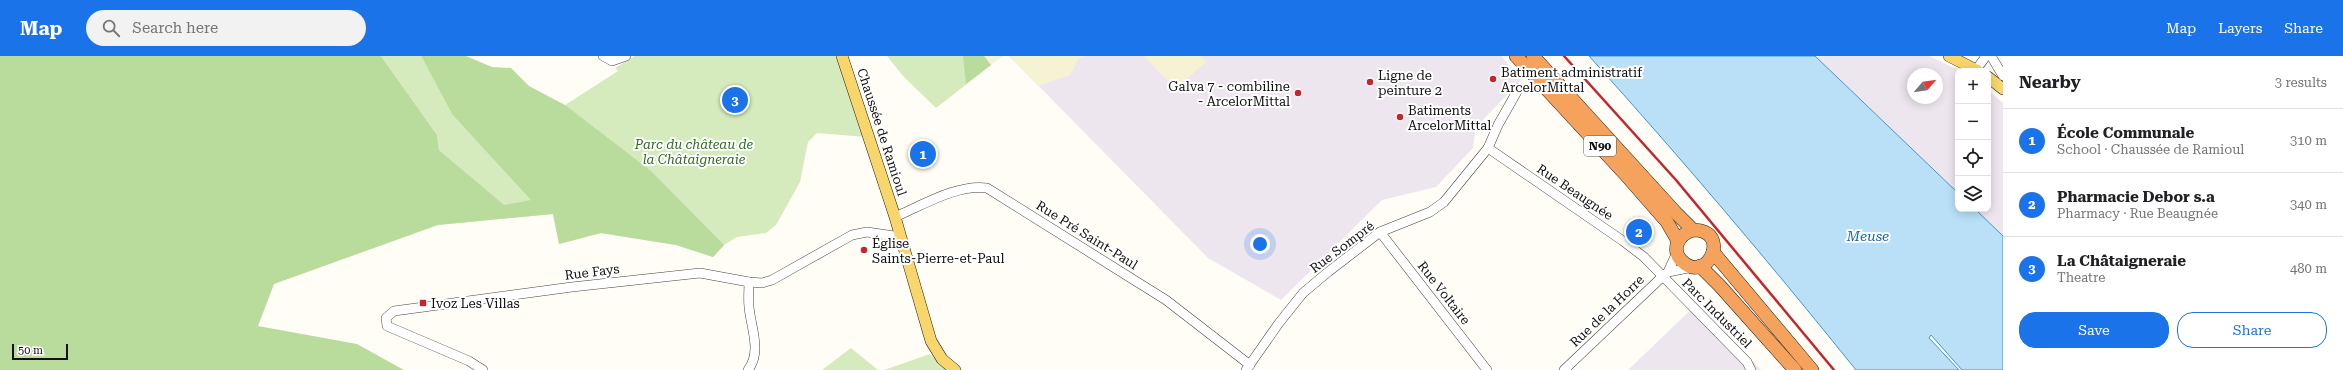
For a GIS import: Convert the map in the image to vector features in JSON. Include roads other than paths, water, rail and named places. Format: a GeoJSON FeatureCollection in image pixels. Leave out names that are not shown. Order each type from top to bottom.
{"type":"FeatureCollection","features":[{"type":"Feature","properties":{"kind":"highway","name":"N90"},"geometry":{"type":"LineString","coordinates":[[1516,56],[1667,222],[1677,246]]}},
{"type":"Feature","properties":{"kind":"highway","name":"N90"},"geometry":{"type":"LineString","coordinates":[[1533,56],[1692,230]]}},
{"type":"Feature","properties":{"kind":"highway"},"geometry":{"type":"LineString","coordinates":[[1696,267],[1709,261],[1714,252],[1714,246],[1709,235],[1698,230],[1692,230],[1686,232],[1677,246],[1681,261],[1696,267],[1720,286],[1795,370]]}},
{"type":"Feature","properties":{"kind":"highway"},"geometry":{"type":"LineString","coordinates":[[1714,252],[1812,370]]}},
{"type":"Feature","properties":{"kind":"main road","name":"Chaussée de Ramioul"},"geometry":{"type":"LineString","coordinates":[[842,56],[895,217],[935,349],[942,359],[955,370]]}},
{"type":"Feature","properties":{"kind":"main road"},"geometry":{"type":"LineString","coordinates":[[1949,56],[1973,68]]}},
{"type":"Feature","properties":{"kind":"main road"},"geometry":{"type":"LineString","coordinates":[[1991,79],[2003,88]]}},
{"type":"Feature","properties":{"kind":"street"},"geometry":{"type":"LineString","coordinates":[[603,56],[612,61],[626,56]]}},
{"type":"Feature","properties":{"kind":"street"},"geometry":{"type":"LineString","coordinates":[[1978,68],[1986,56]]}},
{"type":"Feature","properties":{"kind":"street"},"geometry":{"type":"LineString","coordinates":[[1991,56],[2003,76]]}},
{"type":"Feature","properties":{"kind":"street","name":"Rue Sompré"},"geometry":{"type":"LineString","coordinates":[[1248,367],[1279,323],[1303,293],[1380,232],[1430,212],[1444,202],[1488,148],[1498,124],[1519,88]]}},
{"type":"Feature","properties":{"kind":"street","name":"Rue Beaugnée"},"geometry":{"type":"LineString","coordinates":[[1488,148],[1624,241],[1665,274]]}},
{"type":"Feature","properties":{"kind":"street","name":"Rue Pré Saint-Paul"},"geometry":{"type":"LineString","coordinates":[[895,217],[961,190],[976,187],[988,188],[1166,300],[1248,367]]}},
{"type":"Feature","properties":{"kind":"street","name":"Rue Fays"},"geometry":{"type":"LineString","coordinates":[[480,369],[469,361],[394,330],[388,326],[386,318],[394,311],[572,287],[700,272],[749,282],[762,283],[772,280],[852,235],[867,232],[901,237]]}},
{"type":"Feature","properties":{"kind":"street","name":"Rue Voltaire"},"geometry":{"type":"LineString","coordinates":[[1380,232],[1487,370]]}},
{"type":"Feature","properties":{"kind":"street"},"geometry":{"type":"LineString","coordinates":[[1665,274],[1677,246]]}},
{"type":"Feature","properties":{"kind":"street"},"geometry":{"type":"LineString","coordinates":[[1665,274],[1696,267]]}},
{"type":"Feature","properties":{"kind":"street","name":"Rue de la Horre"},"geometry":{"type":"LineString","coordinates":[[1564,370],[1665,274]]}},
{"type":"Feature","properties":{"kind":"street","name":"Parc Industriel"},"geometry":{"type":"LineString","coordinates":[[1665,274],[1747,362],[1751,370]]}},
{"type":"Feature","properties":{"kind":"street"},"geometry":{"type":"LineString","coordinates":[[748,370],[755,361],[755,348],[748,305],[749,282]]}},
{"type":"Feature","properties":{"kind":"water","name":"Meuse"},"geometry":{"type":"Polygon","coordinates":[[[1589,56],[1815,56],[1955,190],[1955,212],[1978,212],[2003,236],[2003,370],[1962,370],[1931,335],[1929,338],[1959,370],[1856,370],[1725,211],[1589,56]]]}},
{"type":"Feature","properties":{"kind":"railway"},"geometry":{"type":"LineString","coordinates":[[1564,56],[1676,180],[1834,370]]}},
{"type":"Feature","properties":{"kind":"place","name":"Batiment administratif ArcelorMittal"},"geometry":{"type":"Point","coordinates":[1493,79]}},
{"type":"Feature","properties":{"kind":"place","name":"Ligne de peinture 2"},"geometry":{"type":"Point","coordinates":[1370,82]}},
{"type":"Feature","properties":{"kind":"place","name":"Galva 7 - combiline - ArcelorMittal"},"geometry":{"type":"Point","coordinates":[1298,93]}},
{"type":"Feature","properties":{"kind":"place","name":"La Châtaigneraie"},"geometry":{"type":"Point","coordinates":[735,100]}},
{"type":"Feature","properties":{"kind":"place","name":"Batiments ArcelorMittal"},"geometry":{"type":"Point","coordinates":[1400,117]}},
{"type":"Feature","properties":{"kind":"place","name":"École Communale"},"geometry":{"type":"Point","coordinates":[923,154]}},
{"type":"Feature","properties":{"kind":"place","name":"Pharmacie Debor s.a"},"geometry":{"type":"Point","coordinates":[1639,232]}},
{"type":"Feature","properties":{"kind":"place","name":"Église Saints-Pierre-et-Paul"},"geometry":{"type":"Point","coordinates":[864,250]}},
{"type":"Feature","properties":{"kind":"place","name":"Ivoz Les Villas"},"geometry":{"type":"Point","coordinates":[423,303]}},
{"type":"Feature","properties":{"kind":"park label","name":"Parc du château de la Châtaigneraie"},"geometry":{"type":"Point","coordinates":[694,152]}}]}
